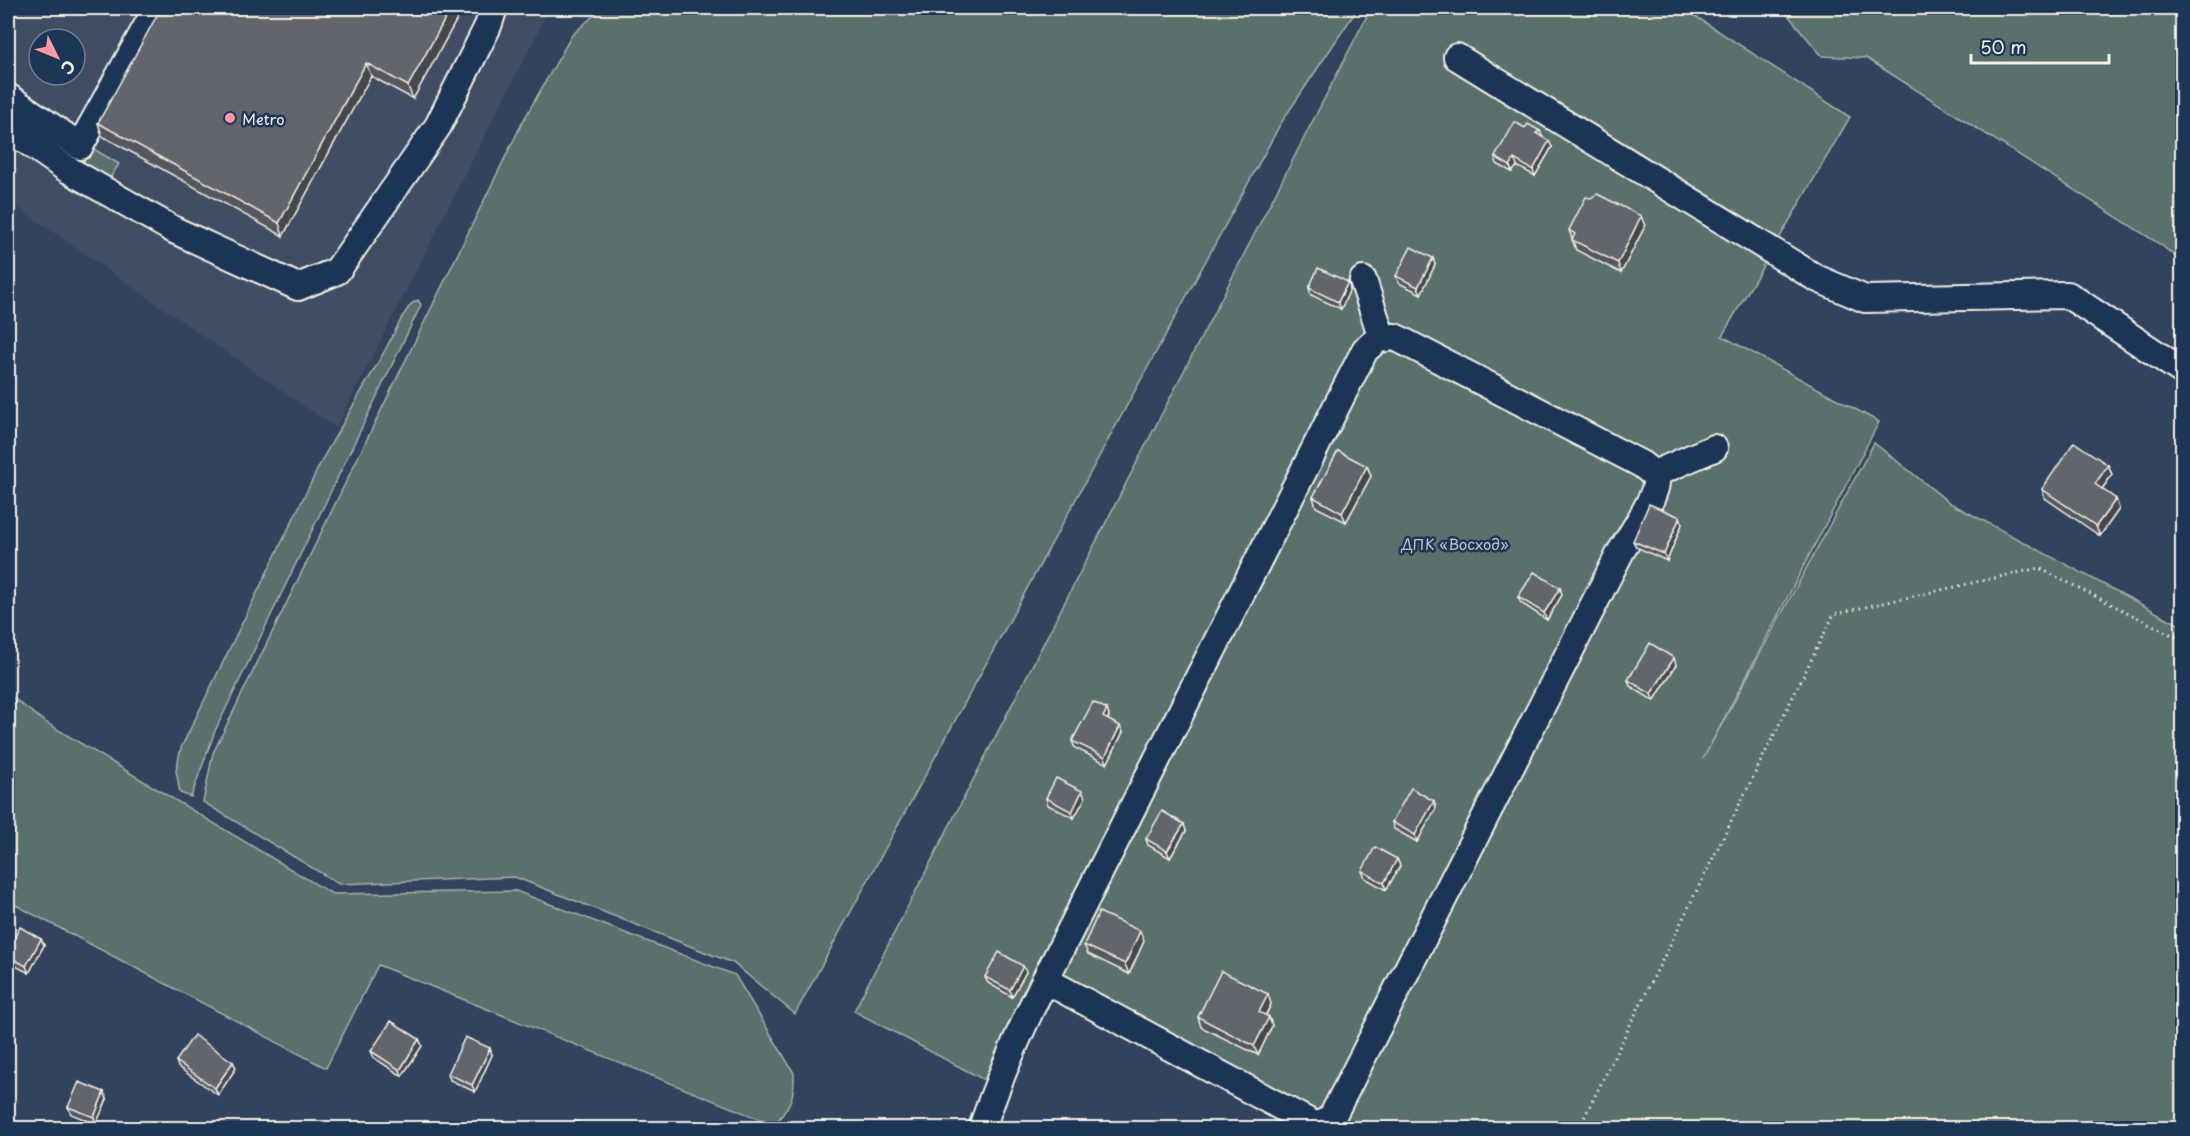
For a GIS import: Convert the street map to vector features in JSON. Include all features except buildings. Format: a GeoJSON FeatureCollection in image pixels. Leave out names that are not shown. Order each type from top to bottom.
{"type":"FeatureCollection","features":[{"type":"Feature","properties":{"kind":"street"},"geometry":{"type":"LineString","coordinates":[[67,169],[157,8]]}},
{"type":"Feature","properties":{"kind":"street"},"geometry":{"type":"LineString","coordinates":[[8,128],[67,169],[174,230],[298,287],[337,272],[438,126],[491,17],[513,8]]}},
{"type":"Feature","properties":{"kind":"street"},"geometry":{"type":"LineString","coordinates":[[1457,57],[1816,278],[1865,299],[2068,295],[2182,371]]}},
{"type":"Feature","properties":{"kind":"street"},"geometry":{"type":"LineString","coordinates":[[8,97],[80,146]]}},
{"type":"Feature","properties":{"kind":"street"},"geometry":{"type":"LineString","coordinates":[[1363,280],[1382,338]]}},
{"type":"Feature","properties":{"kind":"street"},"geometry":{"type":"LineString","coordinates":[[982,1128],[1009,1054],[1045,980],[1365,350],[1378,339],[1395,337],[1641,464],[1654,474],[1656,482],[1652,496],[1620,553],[1333,1115],[1320,1127],[1045,980]]}},
{"type":"Feature","properties":{"kind":"street"},"geometry":{"type":"LineString","coordinates":[[1654,474],[1714,448]]}},
{"type":"Feature","properties":{"kind":"path"},"geometry":{"type":"LineString","coordinates":[[1579,1128],[1834,614],[2039,568],[2182,640]]}},
{"type":"Feature","properties":{"kind":"shaded area"},"geometry":{"type":"Polygon","coordinates":[[[8,8],[550,8],[336,428],[8,201],[8,8]]]}},
{"type":"Feature","properties":{"kind":"green space"},"geometry":{"type":"Polygon","coordinates":[[[602,8],[1358,8],[1281,123],[795,1014],[733,963],[515,877],[339,884],[203,802],[213,753],[523,121],[572,35],[602,8]]]}},
{"type":"Feature","properties":{"kind":"green space","name":"ДПК «Восход»"},"geometry":{"type":"Polygon","coordinates":[[[1371,8],[1683,8],[1850,117],[1722,336],[1879,422],[1703,759],[1874,443],[1950,503],[2182,626],[2182,1128],[1311,1128],[1056,991],[1003,1090],[854,1011],[1371,8]]]}},
{"type":"Feature","properties":{"kind":"green space"},"geometry":{"type":"Polygon","coordinates":[[[1782,8],[2182,8],[2182,262],[2161,245],[1866,58],[1822,56],[1782,8]]]}},
{"type":"Feature","properties":{"kind":"green space"},"geometry":{"type":"Polygon","coordinates":[[[87,145],[119,164],[107,183],[86,169],[82,153],[87,145]]]}},
{"type":"Feature","properties":{"kind":"green space"},"geometry":{"type":"Polygon","coordinates":[[[418,300],[421,305],[215,731],[191,797],[180,793],[176,770],[181,748],[324,456],[403,316],[411,304],[418,300]]]}},
{"type":"Feature","properties":{"kind":"green space"},"geometry":{"type":"Polygon","coordinates":[[[8,694],[45,722],[332,894],[516,891],[735,975],[794,1073],[794,1088],[788,1107],[774,1125],[378,965],[326,1068],[8,901],[8,694]]]}},
{"type":"Feature","properties":{"kind":"place","name":"Metro"},"geometry":{"type":"Point","coordinates":[230,118]}}]}
